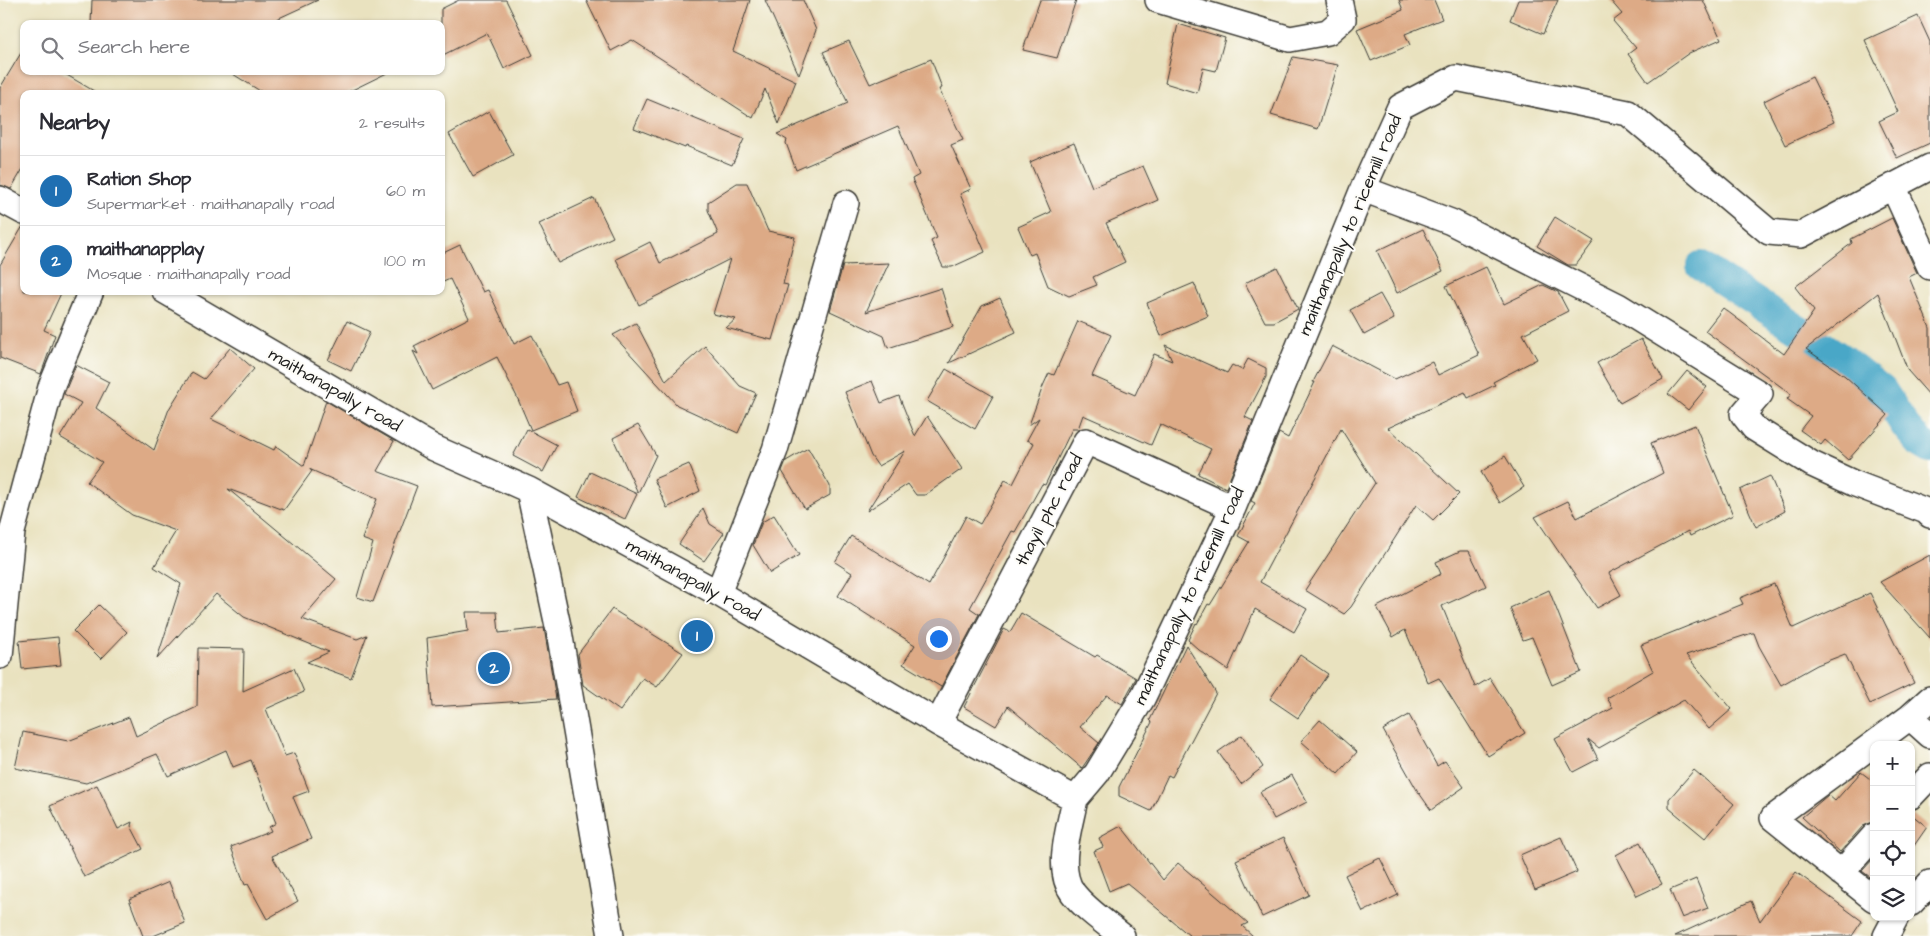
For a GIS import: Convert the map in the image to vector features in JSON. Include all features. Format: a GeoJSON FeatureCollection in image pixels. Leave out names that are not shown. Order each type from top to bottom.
{"type":"FeatureCollection","features":[{"type":"Feature","properties":{"kind":"street"},"geometry":{"type":"LineString","coordinates":[[1158,0],[1290,40],[1328,32],[1343,20],[1339,0]]}},
{"type":"Feature","properties":{"kind":"street","name":"maithanapally to ricemill road"},"geometry":{"type":"LineString","coordinates":[[1075,799],[1097,773],[1143,697],[1233,508],[1363,189],[1400,107],[1456,78],[1628,113],[1768,232],[1801,235],[1930,167]]}},
{"type":"Feature","properties":{"kind":"street"},"geometry":{"type":"LineString","coordinates":[[1893,186],[1930,267]]}},
{"type":"Feature","properties":{"kind":"street"},"geometry":{"type":"LineString","coordinates":[[1363,189],[1451,222],[1618,306],[1760,394],[1742,414],[1754,428],[1812,464],[1853,483],[1926,511],[1930,515]]}},
{"type":"Feature","properties":{"kind":"street"},"geometry":{"type":"LineString","coordinates":[[0,199],[20,210]]}},
{"type":"Feature","properties":{"kind":"street"},"geometry":{"type":"LineString","coordinates":[[718,593],[775,450],[846,203]]}},
{"type":"Feature","properties":{"kind":"street"},"geometry":{"type":"LineString","coordinates":[[0,656],[12,532],[51,387],[89,295]]}},
{"type":"Feature","properties":{"kind":"street","name":"maithanapally road"},"geometry":{"type":"LineString","coordinates":[[172,295],[434,448],[529,490],[718,593],[938,723],[1075,799]]}},
{"type":"Feature","properties":{"kind":"street","name":"thayil phc road"},"geometry":{"type":"LineString","coordinates":[[938,723],[1086,441],[1233,508]]}},
{"type":"Feature","properties":{"kind":"street"},"geometry":{"type":"LineString","coordinates":[[529,490],[559,631],[611,936]]}},
{"type":"Feature","properties":{"kind":"street"},"geometry":{"type":"LineString","coordinates":[[1870,896],[1773,818],[1910,717],[1930,699]]}},
{"type":"Feature","properties":{"kind":"street"},"geometry":{"type":"LineString","coordinates":[[1910,717],[1930,735]]}},
{"type":"Feature","properties":{"kind":"street"},"geometry":{"type":"LineString","coordinates":[[1915,792],[1930,776]]}},
{"type":"Feature","properties":{"kind":"street"},"geometry":{"type":"LineString","coordinates":[[1075,799],[1064,853],[1065,875],[1073,892],[1122,936]]}},
{"type":"Feature","properties":{"kind":"street"},"geometry":{"type":"LineString","coordinates":[[1841,873],[1870,840]]}},
{"type":"Feature","properties":{"kind":"street"},"geometry":{"type":"LineString","coordinates":[[1915,899],[1930,883]]}},
{"type":"Feature","properties":{"kind":"building"},"geometry":{"type":"Polygon","coordinates":[[[92,0],[318,0],[275,20],[91,20],[92,0]]]}},
{"type":"Feature","properties":{"kind":"building"},"geometry":{"type":"Polygon","coordinates":[[[459,0],[506,0],[533,55],[504,69],[487,33],[445,54],[445,20],[441,20],[441,9],[459,0]]]}},
{"type":"Feature","properties":{"kind":"building"},"geometry":{"type":"Polygon","coordinates":[[[586,0],[750,0],[733,51],[796,81],[779,124],[765,89],[753,118],[632,40],[611,51],[586,0]]]}},
{"type":"Feature","properties":{"kind":"building"},"geometry":{"type":"Polygon","coordinates":[[[765,0],[803,0],[816,30],[799,75],[765,0]]]}},
{"type":"Feature","properties":{"kind":"building"},"geometry":{"type":"Polygon","coordinates":[[[1040,0],[1076,0],[1057,58],[1023,50],[1040,0]]]}},
{"type":"Feature","properties":{"kind":"building"},"geometry":{"type":"Polygon","coordinates":[[[1399,0],[1434,0],[1442,19],[1405,34],[1410,45],[1371,61],[1357,29],[1403,10],[1399,0]]]}},
{"type":"Feature","properties":{"kind":"building"},"geometry":{"type":"Polygon","coordinates":[[[1518,0],[1558,0],[1543,34],[1510,20],[1518,0]]]}},
{"type":"Feature","properties":{"kind":"building"},"geometry":{"type":"Polygon","coordinates":[[[1610,0],[1703,0],[1721,39],[1689,53],[1648,82],[1628,54],[1636,48],[1613,21],[1622,14],[1610,0]]]}},
{"type":"Feature","properties":{"kind":"building"},"geometry":{"type":"Polygon","coordinates":[[[1918,16],[1930,42],[1930,143],[1897,158],[1879,121],[1898,112],[1865,40],[1918,16]]]}},
{"type":"Feature","properties":{"kind":"building"},"geometry":{"type":"Polygon","coordinates":[[[1178,24],[1225,38],[1216,71],[1203,68],[1197,93],[1165,83],[1178,24]]]}},
{"type":"Feature","properties":{"kind":"building"},"geometry":{"type":"Polygon","coordinates":[[[849,41],[870,84],[931,59],[942,88],[939,89],[963,140],[951,145],[971,189],[960,194],[985,252],[952,267],[943,267],[931,241],[937,238],[912,179],[919,175],[898,126],[796,170],[786,143],[787,140],[777,134],[848,103],[823,52],[849,41]]]}},
{"type":"Feature","properties":{"kind":"building"},"geometry":{"type":"Polygon","coordinates":[[[20,55],[20,75],[67,75],[92,90],[20,90],[20,174],[11,189],[0,185],[0,88],[20,55]]]}},
{"type":"Feature","properties":{"kind":"building"},"geometry":{"type":"Polygon","coordinates":[[[1293,57],[1338,65],[1318,129],[1271,115],[1293,57]]]}},
{"type":"Feature","properties":{"kind":"building"},"geometry":{"type":"Polygon","coordinates":[[[234,75],[383,75],[352,90],[259,90],[234,75]]]}},
{"type":"Feature","properties":{"kind":"building"},"geometry":{"type":"Polygon","coordinates":[[[1812,77],[1834,122],[1785,145],[1764,101],[1812,77]]]}},
{"type":"Feature","properties":{"kind":"building"},"geometry":{"type":"Polygon","coordinates":[[[647,99],[744,139],[732,165],[686,146],[685,148],[634,128],[647,99]]]}},
{"type":"Feature","properties":{"kind":"building"},"geometry":{"type":"Polygon","coordinates":[[[489,111],[513,155],[473,177],[449,134],[489,111]]]}},
{"type":"Feature","properties":{"kind":"building"},"geometry":{"type":"Polygon","coordinates":[[[1074,143],[1092,187],[1143,166],[1158,200],[1106,223],[1125,262],[1093,277],[1097,285],[1069,296],[1048,286],[1035,253],[1030,255],[1018,227],[1051,212],[1030,162],[1074,143]]]}},
{"type":"Feature","properties":{"kind":"building"},"geometry":{"type":"Polygon","coordinates":[[[737,183],[747,183],[768,231],[795,237],[783,284],[788,285],[772,340],[726,328],[736,319],[713,314],[730,259],[639,305],[616,259],[650,242],[660,263],[718,234],[708,210],[708,202],[737,183]]]}},
{"type":"Feature","properties":{"kind":"building"},"geometry":{"type":"Polygon","coordinates":[[[594,198],[613,237],[558,263],[539,224],[594,198]]]}},
{"type":"Feature","properties":{"kind":"building"},"geometry":{"type":"Polygon","coordinates":[[[1555,217],[1594,241],[1576,265],[1568,265],[1537,246],[1555,217]]]}},
{"type":"Feature","properties":{"kind":"building"},"geometry":{"type":"Polygon","coordinates":[[[1892,218],[1917,273],[1909,277],[1930,328],[1930,396],[1908,371],[1878,293],[1806,349],[1845,376],[1888,415],[1848,460],[1825,440],[1821,445],[1800,430],[1811,416],[1787,399],[1791,394],[1705,331],[1723,308],[1784,354],[1814,311],[1795,287],[1852,243],[1851,239],[1892,218]]]}},
{"type":"Feature","properties":{"kind":"building"},"geometry":{"type":"Polygon","coordinates":[[[1423,229],[1443,271],[1397,293],[1377,251],[1423,229]]]}},
{"type":"Feature","properties":{"kind":"building"},"geometry":{"type":"Polygon","coordinates":[[[20,231],[20,295],[60,295],[44,330],[55,335],[41,374],[0,358],[0,265],[20,231]]]}},
{"type":"Feature","properties":{"kind":"building"},"geometry":{"type":"Polygon","coordinates":[[[460,245],[483,292],[488,290],[514,344],[532,335],[557,385],[566,382],[577,411],[531,430],[497,357],[432,390],[413,351],[418,354],[414,346],[469,318],[450,279],[445,281],[445,252],[460,245]]]}},
{"type":"Feature","properties":{"kind":"building"},"geometry":{"type":"Polygon","coordinates":[[[889,263],[866,312],[941,288],[953,327],[888,348],[884,336],[830,311],[843,265],[889,263]]]}},
{"type":"Feature","properties":{"kind":"building"},"geometry":{"type":"Polygon","coordinates":[[[1277,267],[1298,309],[1274,322],[1265,322],[1245,283],[1277,267]]]}},
{"type":"Feature","properties":{"kind":"building"},"geometry":{"type":"Polygon","coordinates":[[[1486,267],[1504,304],[1543,285],[1558,292],[1568,311],[1523,334],[1537,359],[1493,382],[1495,385],[1468,398],[1465,392],[1388,428],[1459,494],[1433,520],[1416,505],[1351,607],[1344,614],[1305,590],[1375,483],[1341,429],[1260,582],[1307,609],[1294,632],[1255,609],[1228,670],[1199,650],[1188,640],[1196,623],[1208,604],[1210,605],[1249,542],[1238,536],[1255,503],[1251,501],[1279,433],[1288,438],[1315,382],[1313,382],[1332,346],[1395,379],[1432,362],[1438,375],[1479,355],[1446,286],[1486,267]]]}},
{"type":"Feature","properties":{"kind":"building"},"geometry":{"type":"Polygon","coordinates":[[[1194,283],[1208,316],[1161,336],[1147,303],[1194,283]]]}},
{"type":"Feature","properties":{"kind":"building"},"geometry":{"type":"Polygon","coordinates":[[[1380,294],[1394,319],[1364,335],[1350,310],[1380,294]]]}},
{"type":"Feature","properties":{"kind":"building"},"geometry":{"type":"Polygon","coordinates":[[[1000,298],[1016,332],[949,363],[982,306],[1000,298]]]}},
{"type":"Feature","properties":{"kind":"building"},"geometry":{"type":"Polygon","coordinates":[[[347,321],[370,332],[351,371],[328,360],[347,321]]]}},
{"type":"Feature","properties":{"kind":"building"},"geometry":{"type":"Polygon","coordinates":[[[1078,321],[1111,335],[1092,376],[1135,395],[1154,354],[1172,361],[1165,345],[1227,373],[1232,365],[1242,370],[1248,359],[1266,368],[1266,377],[1245,417],[1253,421],[1226,488],[1198,474],[1211,449],[1160,424],[1151,445],[1083,415],[1078,429],[1072,429],[1045,485],[1042,484],[1015,532],[1012,531],[970,608],[979,614],[941,687],[903,664],[915,645],[838,596],[852,573],[835,562],[851,536],[929,585],[966,516],[980,524],[1005,480],[1013,484],[1034,443],[1027,440],[1039,418],[1029,425],[1043,386],[1049,373],[1054,375],[1078,321]]]}},
{"type":"Feature","properties":{"kind":"building"},"geometry":{"type":"Polygon","coordinates":[[[636,323],[666,381],[705,346],[740,386],[756,393],[738,433],[677,405],[613,335],[636,323]]]}},
{"type":"Feature","properties":{"kind":"building"},"geometry":{"type":"Polygon","coordinates":[[[1641,339],[1663,379],[1620,403],[1597,363],[1641,339]]]}},
{"type":"Feature","properties":{"kind":"building"},"geometry":{"type":"Polygon","coordinates":[[[230,348],[254,369],[211,419],[274,450],[276,446],[304,466],[326,401],[394,441],[377,471],[417,486],[373,602],[357,597],[373,543],[362,539],[377,499],[309,469],[312,471],[284,510],[228,489],[336,579],[302,619],[357,639],[367,635],[351,678],[307,662],[329,652],[244,617],[216,594],[157,659],[181,584],[154,567],[176,531],[132,515],[87,482],[102,462],[60,437],[81,403],[64,394],[76,365],[109,382],[96,408],[154,450],[169,409],[192,372],[204,379],[230,348]]]}},
{"type":"Feature","properties":{"kind":"building"},"geometry":{"type":"Polygon","coordinates":[[[946,369],[993,396],[975,429],[927,401],[946,369]]]}},
{"type":"Feature","properties":{"kind":"building"},"geometry":{"type":"Polygon","coordinates":[[[1687,371],[1707,387],[1688,410],[1668,394],[1687,371]]]}},
{"type":"Feature","properties":{"kind":"building"},"geometry":{"type":"Polygon","coordinates":[[[872,381],[881,403],[899,396],[915,436],[927,416],[962,469],[925,495],[916,495],[908,484],[867,511],[905,451],[878,466],[871,456],[845,392],[872,381]]]}},
{"type":"Feature","properties":{"kind":"building"},"geometry":{"type":"Polygon","coordinates":[[[638,425],[656,455],[638,493],[613,438],[638,425]]]}},
{"type":"Feature","properties":{"kind":"building"},"geometry":{"type":"Polygon","coordinates":[[[1695,425],[1733,515],[1690,536],[1688,531],[1609,573],[1621,595],[1597,608],[1535,517],[1568,501],[1577,518],[1663,473],[1651,443],[1695,425]]]}},
{"type":"Feature","properties":{"kind":"building"},"geometry":{"type":"Polygon","coordinates":[[[527,429],[557,445],[543,472],[513,456],[527,429]]]}},
{"type":"Feature","properties":{"kind":"building"},"geometry":{"type":"Polygon","coordinates":[[[808,448],[830,486],[830,495],[805,509],[782,471],[786,461],[808,448]]]}},
{"type":"Feature","properties":{"kind":"building"},"geometry":{"type":"Polygon","coordinates":[[[1505,456],[1524,487],[1500,503],[1481,472],[1505,456]]]}},
{"type":"Feature","properties":{"kind":"building"},"geometry":{"type":"Polygon","coordinates":[[[689,464],[700,491],[667,508],[654,479],[689,464]]]}},
{"type":"Feature","properties":{"kind":"building"},"geometry":{"type":"Polygon","coordinates":[[[590,472],[637,494],[625,519],[578,497],[590,472]]]}},
{"type":"Feature","properties":{"kind":"building"},"geometry":{"type":"Polygon","coordinates":[[[1770,476],[1785,511],[1756,527],[1740,490],[1770,476]]]}},
{"type":"Feature","properties":{"kind":"building"},"geometry":{"type":"Polygon","coordinates":[[[703,508],[710,524],[724,533],[704,561],[679,544],[703,508]]]}},
{"type":"Feature","properties":{"kind":"building"},"geometry":{"type":"Polygon","coordinates":[[[774,515],[799,555],[770,573],[753,545],[762,522],[774,515]]]}},
{"type":"Feature","properties":{"kind":"building"},"geometry":{"type":"Polygon","coordinates":[[[1460,551],[1469,551],[1486,586],[1442,606],[1475,687],[1490,678],[1525,733],[1488,756],[1439,678],[1428,683],[1405,630],[1393,637],[1377,607],[1441,574],[1436,562],[1460,551]]]}},
{"type":"Feature","properties":{"kind":"building"},"geometry":{"type":"Polygon","coordinates":[[[1930,555],[1930,638],[1880,582],[1930,555]]]}},
{"type":"Feature","properties":{"kind":"building"},"geometry":{"type":"Polygon","coordinates":[[[1774,584],[1793,628],[1870,593],[1914,683],[1870,704],[1845,654],[1817,665],[1781,685],[1759,646],[1754,633],[1752,633],[1686,655],[1732,709],[1709,729],[1684,700],[1599,748],[1588,739],[1598,759],[1573,772],[1555,739],[1613,708],[1607,698],[1653,671],[1641,645],[1743,604],[1740,598],[1774,584]]]}},
{"type":"Feature","properties":{"kind":"building"},"geometry":{"type":"Polygon","coordinates":[[[1549,590],[1581,672],[1552,685],[1532,637],[1523,640],[1510,608],[1549,590]]]}},
{"type":"Feature","properties":{"kind":"building"},"geometry":{"type":"Polygon","coordinates":[[[99,605],[127,632],[101,659],[73,631],[99,605]]]}},
{"type":"Feature","properties":{"kind":"building"},"geometry":{"type":"Polygon","coordinates":[[[612,609],[683,653],[657,687],[643,678],[620,711],[583,685],[578,654],[612,609]]]}},
{"type":"Feature","properties":{"kind":"building"},"geometry":{"type":"Polygon","coordinates":[[[466,612],[497,612],[499,633],[544,628],[556,699],[432,707],[427,638],[468,631],[466,612]]]}},
{"type":"Feature","properties":{"kind":"building"},"geometry":{"type":"Polygon","coordinates":[[[1021,613],[1095,657],[1097,655],[1136,678],[1122,704],[1107,695],[1080,727],[1099,743],[1082,768],[1008,706],[996,726],[964,707],[1004,629],[1010,632],[1021,613]]]}},
{"type":"Feature","properties":{"kind":"building"},"geometry":{"type":"Polygon","coordinates":[[[58,637],[61,665],[22,669],[19,641],[58,637]]]}},
{"type":"Feature","properties":{"kind":"building"},"geometry":{"type":"Polygon","coordinates":[[[1186,645],[1216,693],[1172,777],[1168,775],[1151,811],[1119,796],[1119,787],[1152,722],[1150,720],[1186,645]]]}},
{"type":"Feature","properties":{"kind":"building"},"geometry":{"type":"Polygon","coordinates":[[[198,648],[244,649],[243,691],[294,668],[304,692],[266,709],[285,756],[294,753],[309,791],[293,797],[311,839],[272,856],[298,901],[267,919],[248,884],[245,885],[231,847],[271,831],[269,827],[276,823],[251,760],[233,767],[226,750],[168,776],[157,754],[86,783],[15,768],[23,732],[68,741],[129,717],[136,736],[197,707],[198,648]]]}},
{"type":"Feature","properties":{"kind":"building"},"geometry":{"type":"Polygon","coordinates":[[[1300,655],[1328,674],[1298,718],[1270,699],[1300,655]]]}},
{"type":"Feature","properties":{"kind":"building"},"geometry":{"type":"Polygon","coordinates":[[[1409,715],[1437,766],[1445,761],[1464,787],[1431,810],[1417,790],[1383,730],[1409,715]]]}},
{"type":"Feature","properties":{"kind":"building"},"geometry":{"type":"Polygon","coordinates":[[[1320,720],[1357,752],[1338,774],[1301,741],[1320,720]]]}},
{"type":"Feature","properties":{"kind":"building"},"geometry":{"type":"Polygon","coordinates":[[[1242,735],[1263,767],[1241,784],[1218,752],[1242,735]]]}},
{"type":"Feature","properties":{"kind":"building"},"geometry":{"type":"Polygon","coordinates":[[[1694,770],[1734,804],[1705,838],[1669,808],[1669,799],[1694,770]]]}},
{"type":"Feature","properties":{"kind":"building"},"geometry":{"type":"Polygon","coordinates":[[[1861,772],[1870,779],[1870,823],[1863,826],[1840,852],[1802,817],[1828,795],[1835,801],[1861,772]]]}},
{"type":"Feature","properties":{"kind":"building"},"geometry":{"type":"Polygon","coordinates":[[[1292,775],[1307,802],[1274,819],[1260,792],[1292,775]]]}},
{"type":"Feature","properties":{"kind":"building"},"geometry":{"type":"Polygon","coordinates":[[[97,785],[118,829],[132,822],[131,826],[143,849],[84,877],[50,806],[97,785]]]}},
{"type":"Feature","properties":{"kind":"building"},"geometry":{"type":"Polygon","coordinates":[[[1915,817],[1927,827],[1915,844],[1915,817]]]}},
{"type":"Feature","properties":{"kind":"building"},"geometry":{"type":"Polygon","coordinates":[[[1121,826],[1163,880],[1178,863],[1248,923],[1242,926],[1253,936],[1190,936],[1127,883],[1109,891],[1094,851],[1103,847],[1099,838],[1121,826]]]}},
{"type":"Feature","properties":{"kind":"building"},"geometry":{"type":"Polygon","coordinates":[[[1561,837],[1577,872],[1535,890],[1520,855],[1561,837]]]}},
{"type":"Feature","properties":{"kind":"building"},"geometry":{"type":"Polygon","coordinates":[[[1283,838],[1309,895],[1262,917],[1236,860],[1283,838]]]}},
{"type":"Feature","properties":{"kind":"building"},"geometry":{"type":"Polygon","coordinates":[[[1640,842],[1662,884],[1637,896],[1616,855],[1640,842]]]}},
{"type":"Feature","properties":{"kind":"building"},"geometry":{"type":"Polygon","coordinates":[[[1380,858],[1398,895],[1363,912],[1345,875],[1380,858]]]}},
{"type":"Feature","properties":{"kind":"building"},"geometry":{"type":"Polygon","coordinates":[[[1870,862],[1870,877],[1862,871],[1870,862]]]}},
{"type":"Feature","properties":{"kind":"building"},"geometry":{"type":"Polygon","coordinates":[[[1796,872],[1862,921],[1852,936],[1675,936],[1751,901],[1760,921],[1796,872]]]}},
{"type":"Feature","properties":{"kind":"building"},"geometry":{"type":"Polygon","coordinates":[[[1696,879],[1708,908],[1682,918],[1670,890],[1696,879]]]}},
{"type":"Feature","properties":{"kind":"building"},"geometry":{"type":"Polygon","coordinates":[[[169,882],[185,923],[153,936],[143,936],[129,899],[169,882]]]}},
{"type":"Feature","properties":{"kind":"waterway"},"geometry":{"type":"LineString","coordinates":[[1701,266],[1844,360],[1882,390],[1906,427],[1920,443],[1930,449]]}},
{"type":"Feature","properties":{"kind":"place","name":"Ration Shop"},"geometry":{"type":"Point","coordinates":[697,636]}},
{"type":"Feature","properties":{"kind":"place","name":"maithanapplay"},"geometry":{"type":"Point","coordinates":[494,668]}}]}
